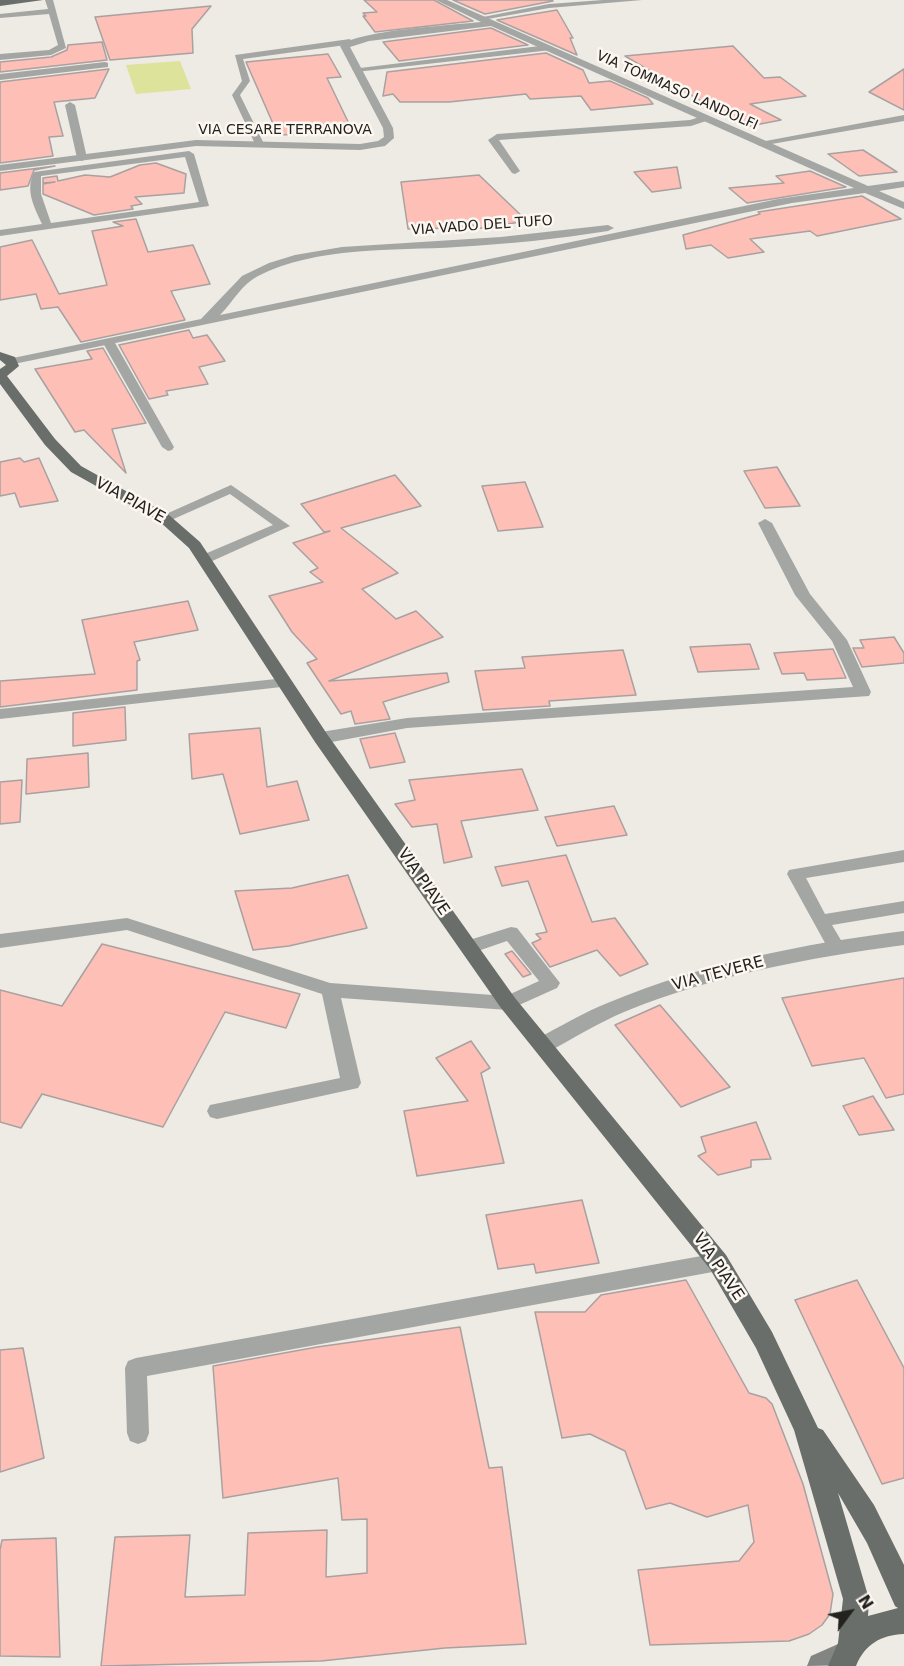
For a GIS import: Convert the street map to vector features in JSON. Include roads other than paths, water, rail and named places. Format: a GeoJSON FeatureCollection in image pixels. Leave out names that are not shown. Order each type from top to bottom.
{"type":"FeatureCollection","features":[{"type":"Feature","properties":{"kind":"main road"},"geometry":{"type":"LineString","coordinates":[[0,3],[39,0]]}},
{"type":"Feature","properties":{"kind":"main road"},"geometry":{"type":"LineString","coordinates":[[0,356],[4,371]]}},
{"type":"Feature","properties":{"kind":"main road","name":"VIA PIAVE"},"geometry":{"type":"LineString","coordinates":[[4,371],[50,442],[75,469],[164,518],[195,545],[321,738],[508,1003],[718,1262],[764,1340],[806,1428],[856,1599],[846,1656]]}},
{"type":"Feature","properties":{"kind":"main road","name":"VIA PIAVE"},"geometry":{"type":"LineString","coordinates":[[806,1428],[852,1489],[877,1536],[904,1597]]}},
{"type":"Feature","properties":{"kind":"main road"},"geometry":{"type":"LineString","coordinates":[[820,1666],[846,1656],[862,1633],[877,1624],[904,1621]]}},
{"type":"Feature","properties":{"kind":"street","name":"VIA TOMMASO LANDOLFI"},"geometry":{"type":"LineString","coordinates":[[440,0],[904,206]]}},
{"type":"Feature","properties":{"kind":"street"},"geometry":{"type":"LineString","coordinates":[[350,42],[486,20]]}},
{"type":"Feature","properties":{"kind":"street","name":"VIA CESARE TERRANOVA"},"geometry":{"type":"LineString","coordinates":[[0,168],[196,143],[360,147],[386,142],[389,138],[388,128],[345,48],[350,42]]}},
{"type":"Feature","properties":{"kind":"street","name":"VIA VADO DEL TUFO"},"geometry":{"type":"LineString","coordinates":[[201,325],[216,315],[244,279],[272,266],[304,258],[359,250],[568,234],[904,184]]}},
{"type":"Feature","properties":{"kind":"street","name":"VIA VADO DEL TUFO"},"geometry":{"type":"LineString","coordinates":[[4,371],[109,343],[788,201]]}},
{"type":"Feature","properties":{"kind":"street"},"geometry":{"type":"LineString","coordinates":[[321,738],[406,723],[863,692],[839,640],[804,595],[765,523]]}},
{"type":"Feature","properties":{"kind":"street","name":"VIA TEVERE"},"geometry":{"type":"LineString","coordinates":[[543,1045],[614,1008],[677,984],[740,966],[836,947],[904,938]]}},
{"type":"Feature","properties":{"kind":"lane"},"geometry":{"type":"LineString","coordinates":[[0,57],[51,52],[63,46],[49,0]]}},
{"type":"Feature","properties":{"kind":"lane"},"geometry":{"type":"LineString","coordinates":[[486,20],[549,6],[638,0]]}},
{"type":"Feature","properties":{"kind":"lane"},"geometry":{"type":"LineString","coordinates":[[0,16],[51,11]]}},
{"type":"Feature","properties":{"kind":"lane"},"geometry":{"type":"LineString","coordinates":[[259,144],[236,93],[246,81],[238,57],[350,42]]}},
{"type":"Feature","properties":{"kind":"lane"},"geometry":{"type":"LineString","coordinates":[[356,69],[548,48]]}},
{"type":"Feature","properties":{"kind":"lane"},"geometry":{"type":"LineString","coordinates":[[0,77],[105,64]]}},
{"type":"Feature","properties":{"kind":"lane"},"geometry":{"type":"LineString","coordinates":[[70,105],[82,158]]}},
{"type":"Feature","properties":{"kind":"lane"},"geometry":{"type":"LineString","coordinates":[[515,171],[493,140],[497,137],[691,123],[706,118]]}},
{"type":"Feature","properties":{"kind":"lane"},"geometry":{"type":"LineString","coordinates":[[760,143],[904,118]]}},
{"type":"Feature","properties":{"kind":"lane"},"geometry":{"type":"LineString","coordinates":[[0,233],[48,227],[205,204],[189,154],[37,174],[33,183],[35,193],[48,227]]}},
{"type":"Feature","properties":{"kind":"lane"},"geometry":{"type":"LineString","coordinates":[[109,343],[168,447]]}},
{"type":"Feature","properties":{"kind":"lane"},"geometry":{"type":"LineString","coordinates":[[164,518],[231,489],[283,526],[205,559]]}},
{"type":"Feature","properties":{"kind":"lane"},"geometry":{"type":"LineString","coordinates":[[0,714],[285,683]]}},
{"type":"Feature","properties":{"kind":"lane"},"geometry":{"type":"LineString","coordinates":[[836,947],[795,874],[904,856]]}},
{"type":"Feature","properties":{"kind":"lane"},"geometry":{"type":"LineString","coordinates":[[820,921],[904,907]]}},
{"type":"Feature","properties":{"kind":"lane"},"geometry":{"type":"LineString","coordinates":[[0,941],[127,924],[330,990],[508,1003],[551,982],[510,933],[469,947]]}},
{"type":"Feature","properties":{"kind":"lane"},"geometry":{"type":"LineString","coordinates":[[217,1111],[351,1083],[330,990]]}},
{"type":"Feature","properties":{"kind":"lane"},"geometry":{"type":"LineString","coordinates":[[138,1433],[136,1368],[718,1262]]}}]}
